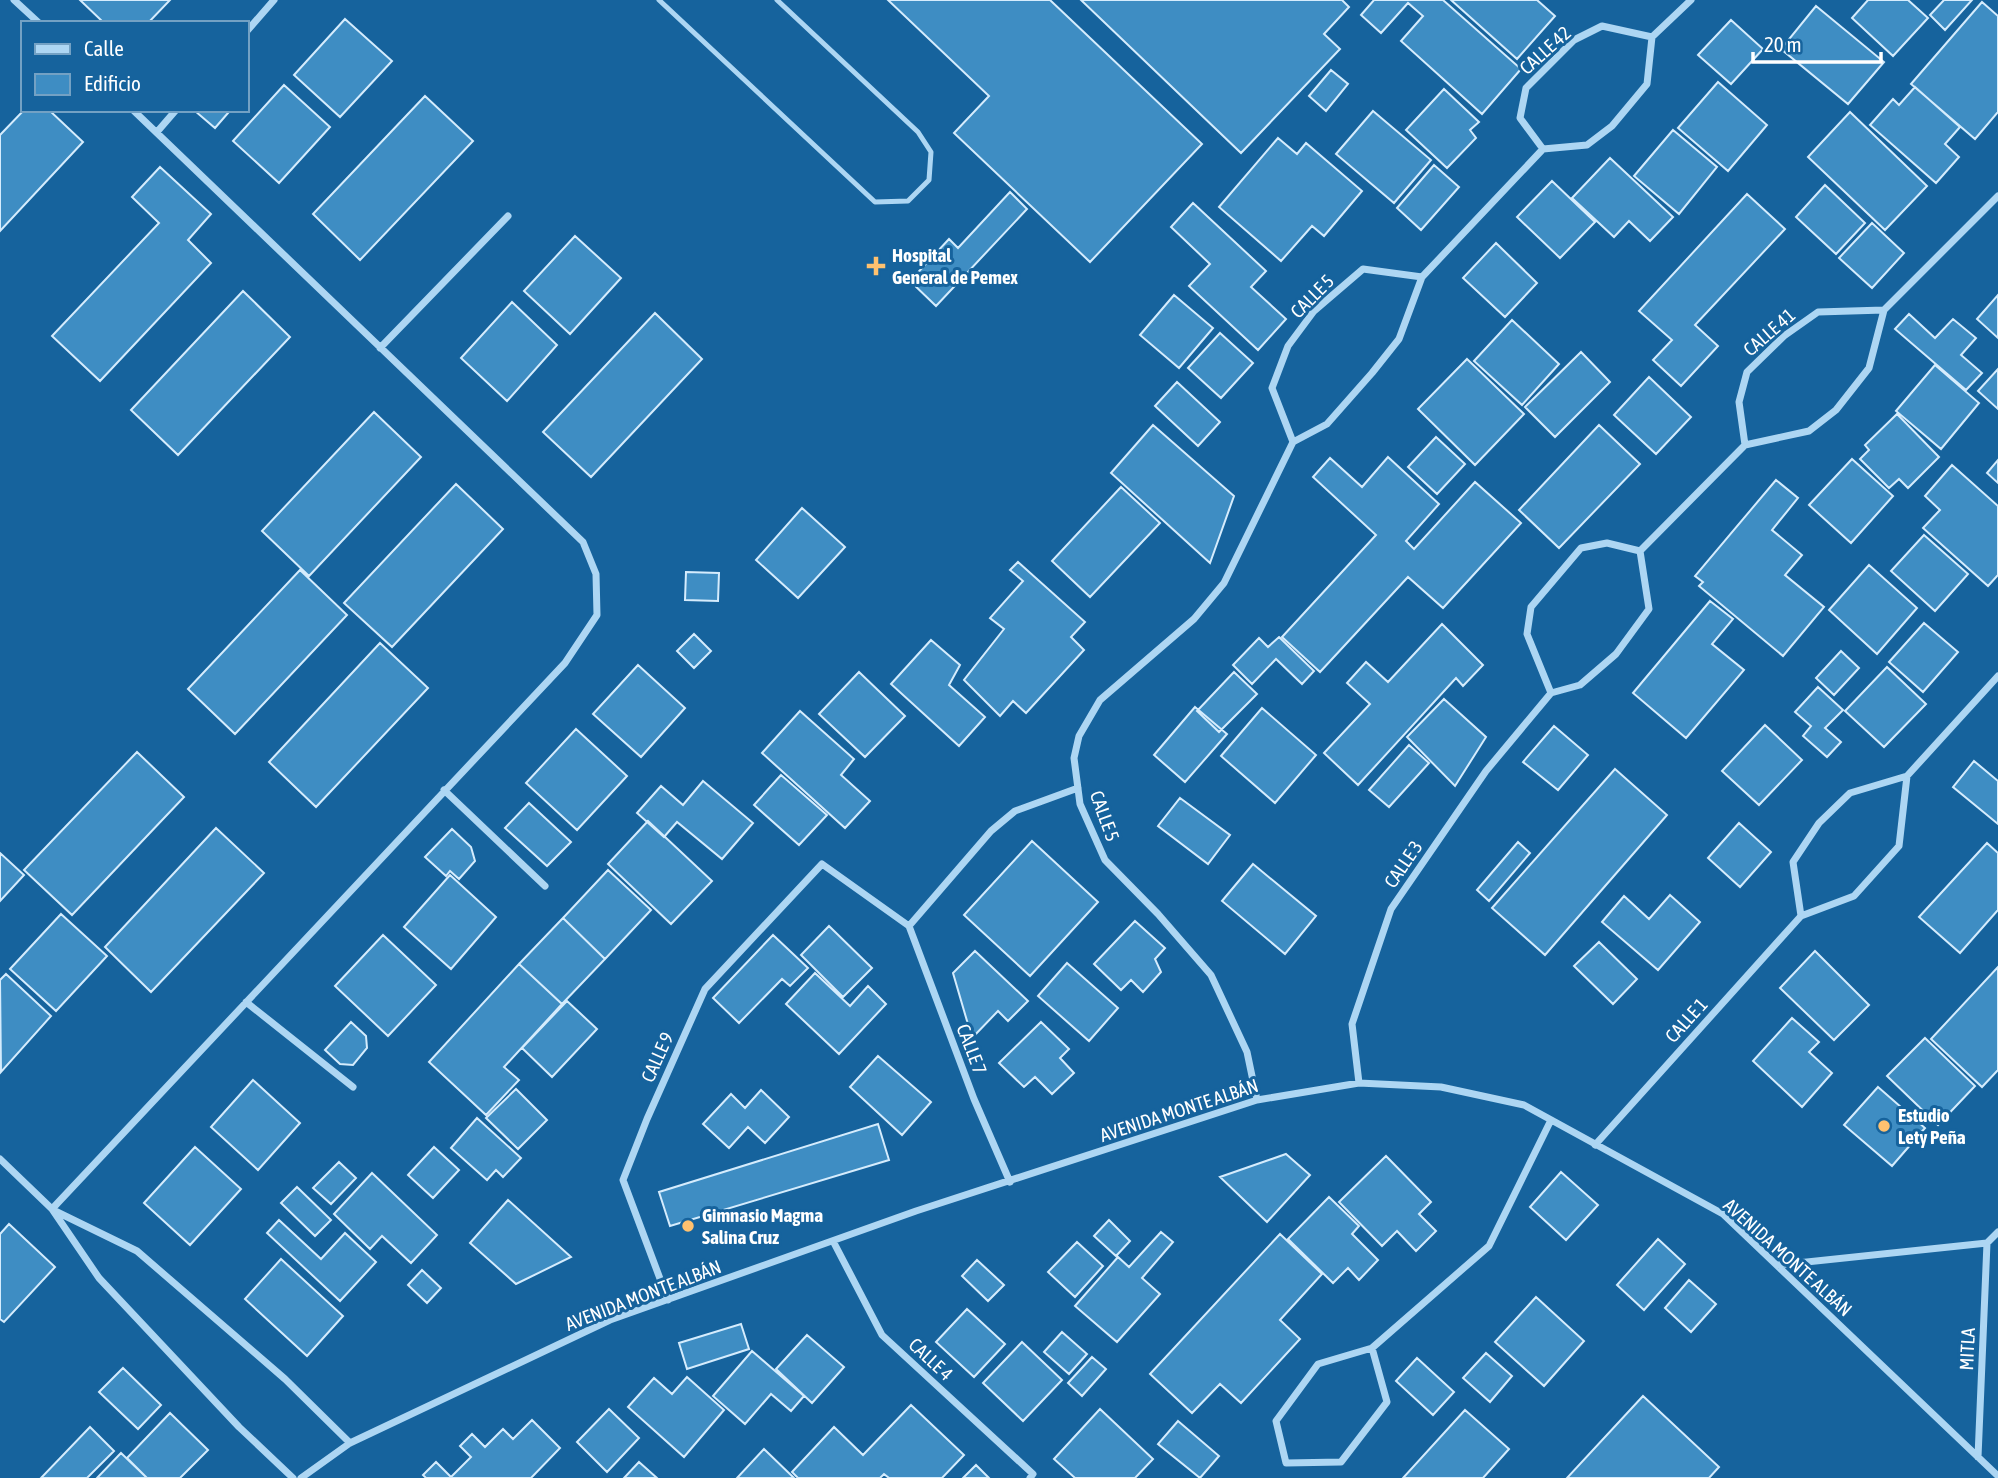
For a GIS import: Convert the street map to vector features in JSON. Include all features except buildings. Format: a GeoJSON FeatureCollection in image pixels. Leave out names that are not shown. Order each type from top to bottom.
{"type":"FeatureCollection","features":[{"type":"Feature","properties":{"kind":"street"},"geometry":{"type":"LineString","coordinates":[[14,0],[36,21]]}},
{"type":"Feature","properties":{"kind":"street"},"geometry":{"type":"LineString","coordinates":[[248,30],[274,0]]}},
{"type":"Feature","properties":{"kind":"street"},"geometry":{"type":"LineString","coordinates":[[1293,442],[1326,424],[1399,339],[1422,277],[1543,149],[1587,145],[1612,127],[1647,84],[1652,37],[1691,0]]}},
{"type":"Feature","properties":{"kind":"street","name":"CALLE 42"},"geometry":{"type":"LineString","coordinates":[[1543,149],[1520,118],[1526,88],[1574,40],[1602,26],[1652,37]]}},
{"type":"Feature","properties":{"kind":"street"},"geometry":{"type":"LineString","coordinates":[[52,1209],[565,663],[597,615],[596,574],[583,542],[135,112]]}},
{"type":"Feature","properties":{"kind":"street"},"geometry":{"type":"LineString","coordinates":[[157,132],[174,112]]}},
{"type":"Feature","properties":{"kind":"street"},"geometry":{"type":"LineString","coordinates":[[1640,551],[1745,445],[1809,431],[1836,410],[1869,368],[1884,310],[1998,196]]}},
{"type":"Feature","properties":{"kind":"street"},"geometry":{"type":"LineString","coordinates":[[380,348],[508,216]]}},
{"type":"Feature","properties":{"kind":"street","name":"CALLE 5"},"geometry":{"type":"LineString","coordinates":[[1257,1100],[1247,1052],[1210,975],[1158,914],[1105,860],[1080,804],[1073,758],[1079,736],[1100,700],[1194,620],[1224,583],[1293,442],[1272,388],[1288,346],[1314,311],[1363,269],[1422,277]]}},
{"type":"Feature","properties":{"kind":"street","name":"CALLE 41"},"geometry":{"type":"LineString","coordinates":[[1745,445],[1739,402],[1747,372],[1784,336],[1818,312],[1884,310]]}},
{"type":"Feature","properties":{"kind":"street"},"geometry":{"type":"LineString","coordinates":[[1607,543],[1640,551],[1649,610],[1616,654],[1580,685],[1551,693],[1527,634],[1531,607],[1581,548],[1607,543]]}},
{"type":"Feature","properties":{"kind":"street"},"geometry":{"type":"LineString","coordinates":[[1801,916],[1793,862],[1819,823],[1850,793],[1907,776],[1998,676]]}},
{"type":"Feature","properties":{"kind":"street","name":"CALLE 3"},"geometry":{"type":"LineString","coordinates":[[1359,1083],[1352,1024],[1391,909],[1486,771],[1551,693]]}},
{"type":"Feature","properties":{"kind":"street","name":"CALLE 1"},"geometry":{"type":"LineString","coordinates":[[1595,1145],[1801,916],[1854,896],[1899,846],[1907,776]]}},
{"type":"Feature","properties":{"kind":"street"},"geometry":{"type":"LineString","coordinates":[[909,926],[991,831],[1015,811],[1078,788]]}},
{"type":"Feature","properties":{"kind":"street"},"geometry":{"type":"LineString","coordinates":[[444,790],[545,886]]}},
{"type":"Feature","properties":{"kind":"street","name":"CALLE 9"},"geometry":{"type":"LineString","coordinates":[[668,1300],[624,1180],[647,1119],[705,989],[822,863],[909,926]]}},
{"type":"Feature","properties":{"kind":"street","name":"CALLE 7"},"geometry":{"type":"LineString","coordinates":[[909,926],[1010,1182]]}},
{"type":"Feature","properties":{"kind":"street"},"geometry":{"type":"LineString","coordinates":[[246,1002],[353,1087]]}},
{"type":"Feature","properties":{"kind":"street","name":"AVENIDA MONTE ALBÁN"},"geometry":{"type":"LineString","coordinates":[[301,1478],[350,1443],[610,1320],[833,1241],[1257,1100],[1359,1083],[1441,1087],[1524,1105],[1723,1214],[1998,1476]]}},
{"type":"Feature","properties":{"kind":"street"},"geometry":{"type":"LineString","coordinates":[[1372,1348],[1387,1402],[1340,1462],[1286,1463],[1276,1421],[1318,1364],[1372,1348],[1489,1246],[1551,1120]]}},
{"type":"Feature","properties":{"kind":"street"},"geometry":{"type":"LineString","coordinates":[[0,1159],[52,1209],[99,1278],[239,1427],[293,1478]]}},
{"type":"Feature","properties":{"kind":"street"},"geometry":{"type":"LineString","coordinates":[[52,1209],[136,1251],[285,1379],[350,1443]]}},
{"type":"Feature","properties":{"kind":"street"},"geometry":{"type":"LineString","coordinates":[[1777,1265],[1987,1243],[1998,1231]]}},
{"type":"Feature","properties":{"kind":"street","name":"CALLE 4"},"geometry":{"type":"LineString","coordinates":[[833,1241],[882,1335],[1033,1474],[1030,1478]]}},
{"type":"Feature","properties":{"kind":"street","name":"MITLA"},"geometry":{"type":"LineString","coordinates":[[1978,1457],[1987,1243]]}},
{"type":"Feature","properties":{"kind":"lane"},"geometry":{"type":"LineString","coordinates":[[659,0],[875,202],[908,201],[929,180],[931,152],[918,132],[777,0]]}},
{"type":"Feature","properties":{"kind":"place","name":"Hospital General de Pemex"},"geometry":{"type":"Point","coordinates":[876,266]}},
{"type":"Feature","properties":{"kind":"place","name":"Estudio Lety Peña"},"geometry":{"type":"Point","coordinates":[1884,1126]}},
{"type":"Feature","properties":{"kind":"place","name":"Gimnasio Magma Salina Cruz"},"geometry":{"type":"Point","coordinates":[688,1226]}}]}
